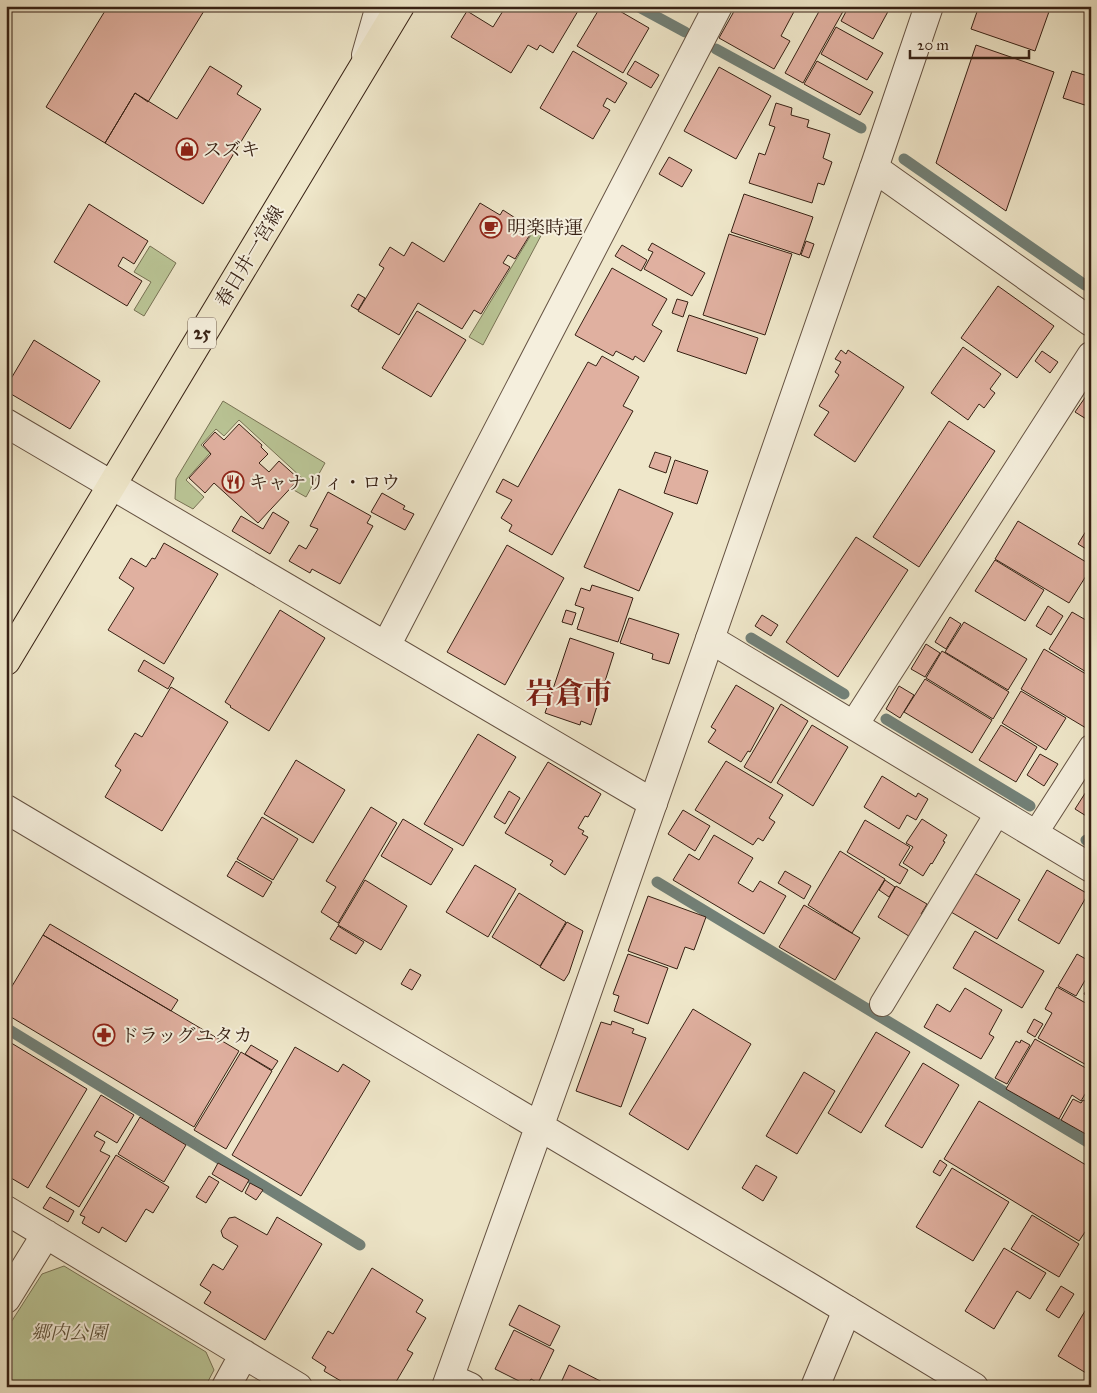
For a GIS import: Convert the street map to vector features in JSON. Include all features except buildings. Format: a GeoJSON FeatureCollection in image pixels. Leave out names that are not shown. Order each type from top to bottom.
{"type":"FeatureCollection","features":[{"type":"Feature","properties":{"kind":"main road","name":"春日井一宮線"},"geometry":{"type":"LineString","coordinates":[[6,661],[400,6]]}},
{"type":"Feature","properties":{"kind":"street"},"geometry":{"type":"LineString","coordinates":[[362,68],[380,6]]}},
{"type":"Feature","properties":{"kind":"street"},"geometry":{"type":"LineString","coordinates":[[386,646],[718,6]]}},
{"type":"Feature","properties":{"kind":"street"},"geometry":{"type":"LineString","coordinates":[[455,1384],[540,1127],[929,6]]}},
{"type":"Feature","properties":{"kind":"street"},"geometry":{"type":"LineString","coordinates":[[874,168],[1091,322]]}},
{"type":"Feature","properties":{"kind":"street"},"geometry":{"type":"LineString","coordinates":[[854,725],[1091,356]]}},
{"type":"Feature","properties":{"kind":"street"},"geometry":{"type":"LineString","coordinates":[[6,423],[653,803]]}},
{"type":"Feature","properties":{"kind":"street"},"geometry":{"type":"LineString","coordinates":[[710,638],[1091,868]]}},
{"type":"Feature","properties":{"kind":"street"},"geometry":{"type":"LineString","coordinates":[[6,809],[974,1387]]}},
{"type":"Feature","properties":{"kind":"street"},"geometry":{"type":"LineString","coordinates":[[6,1210],[298,1387]]}},
{"type":"Feature","properties":{"kind":"street"},"geometry":{"type":"LineString","coordinates":[[6,1299],[46,1234]]}},
{"type":"Feature","properties":{"kind":"street"},"geometry":{"type":"LineString","coordinates":[[816,1387],[847,1310]]}},
{"type":"Feature","properties":{"kind":"street"},"geometry":{"type":"LineString","coordinates":[[226,1387],[244,1354]]}},
{"type":"Feature","properties":{"kind":"lane"},"geometry":{"type":"LineString","coordinates":[[1035,834],[1091,747]]}},
{"type":"Feature","properties":{"kind":"lane"},"geometry":{"type":"LineString","coordinates":[[882,1004],[998,812]]}},
{"type":"Feature","properties":{"kind":"green space"},"geometry":{"type":"Polygon","coordinates":[[[537,225],[544,230],[483,345],[469,337],[537,225]]]}},
{"type":"Feature","properties":{"kind":"green space"},"geometry":{"type":"Polygon","coordinates":[[[150,246],[176,263],[144,316],[134,310],[151,282],[134,272],[150,246]]]}},
{"type":"Feature","properties":{"kind":"green space"},"geometry":{"type":"Polygon","coordinates":[[[223,401],[325,463],[306,497],[292,489],[302,478],[239,420],[224,436],[216,429],[201,445],[210,453],[186,480],[204,497],[193,509],[175,499],[176,479],[223,401]]]}},
{"type":"Feature","properties":{"kind":"green space","name":"郷内公園"},"geometry":{"type":"Polygon","coordinates":[[[64,1266],[206,1352],[214,1370],[205,1387],[6,1387],[6,1330],[42,1274],[64,1266]]]}},
{"type":"Feature","properties":{"kind":"waterway"},"geometry":{"type":"LineString","coordinates":[[637,6],[685,32]]}},
{"type":"Feature","properties":{"kind":"waterway"},"geometry":{"type":"LineString","coordinates":[[716,49],[861,128]]}},
{"type":"Feature","properties":{"kind":"waterway"},"geometry":{"type":"LineString","coordinates":[[904,159],[1085,285]]}},
{"type":"Feature","properties":{"kind":"waterway"},"geometry":{"type":"LineString","coordinates":[[751,638],[844,694]]}},
{"type":"Feature","properties":{"kind":"waterway"},"geometry":{"type":"LineString","coordinates":[[886,719],[1030,806]]}},
{"type":"Feature","properties":{"kind":"waterway"},"geometry":{"type":"LineString","coordinates":[[1086,840],[1091,843]]}},
{"type":"Feature","properties":{"kind":"waterway"},"geometry":{"type":"LineString","coordinates":[[657,882],[1091,1144]]}},
{"type":"Feature","properties":{"kind":"waterway"},"geometry":{"type":"LineString","coordinates":[[6,1028],[360,1245]]}},
{"type":"Feature","properties":{"kind":"place","name":"スズキ"},"geometry":{"type":"Point","coordinates":[187,149]}},
{"type":"Feature","properties":{"kind":"place","name":"明楽時運"},"geometry":{"type":"Point","coordinates":[491,227]}},
{"type":"Feature","properties":{"kind":"place","name":"キャナリィ・ロウ"},"geometry":{"type":"Point","coordinates":[233,482]}},
{"type":"Feature","properties":{"kind":"place","name":"ドラッグユタカ"},"geometry":{"type":"Point","coordinates":[104,1035]}},
{"type":"Feature","properties":{"kind":"district","name":"岩倉市"},"geometry":{"type":"Point","coordinates":[569,693]}}]}
